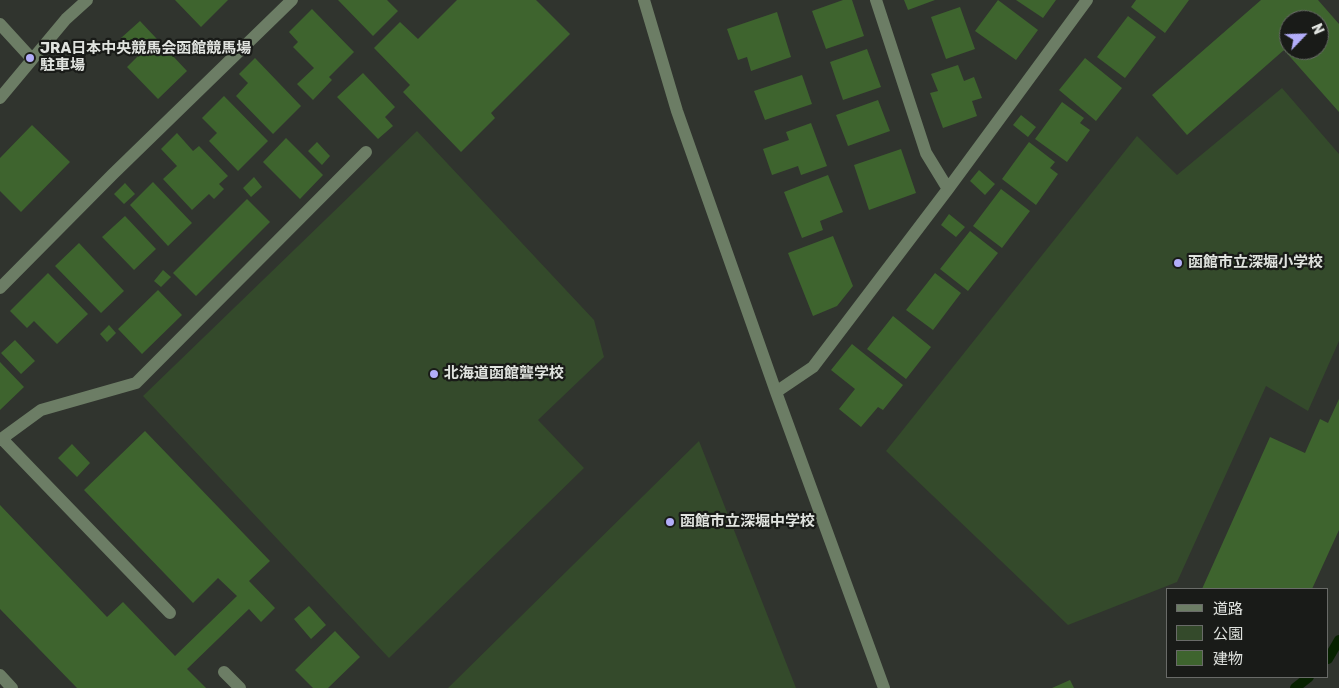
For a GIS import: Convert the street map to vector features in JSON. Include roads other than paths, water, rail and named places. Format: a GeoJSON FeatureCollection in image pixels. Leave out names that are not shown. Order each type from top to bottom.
{"type":"FeatureCollection","features":[{"type":"Feature","properties":{"kind":"street"},"geometry":{"type":"LineString","coordinates":[[0,98],[66,19],[87,0]]}},
{"type":"Feature","properties":{"kind":"street"},"geometry":{"type":"LineString","coordinates":[[0,288],[113,174],[292,0]]}},
{"type":"Feature","properties":{"kind":"street"},"geometry":{"type":"LineString","coordinates":[[644,0],[677,111],[776,392],[884,688]]}},
{"type":"Feature","properties":{"kind":"street"},"geometry":{"type":"LineString","coordinates":[[876,0],[926,152],[948,189]]}},
{"type":"Feature","properties":{"kind":"street"},"geometry":{"type":"LineString","coordinates":[[776,392],[814,367],[1087,0]]}},
{"type":"Feature","properties":{"kind":"street"},"geometry":{"type":"LineString","coordinates":[[0,24],[32,60]]}},
{"type":"Feature","properties":{"kind":"street"},"geometry":{"type":"LineString","coordinates":[[170,613],[1,440],[41,410],[136,383],[366,152]]}},
{"type":"Feature","properties":{"kind":"street"},"geometry":{"type":"LineString","coordinates":[[224,672],[240,688]]}},
{"type":"Feature","properties":{"kind":"street"},"geometry":{"type":"LineString","coordinates":[[0,675],[12,688]]}},
{"type":"Feature","properties":{"kind":"waterway"},"geometry":{"type":"LineString","coordinates":[[1329,657],[1339,640]]}},
{"type":"Feature","properties":{"kind":"waterway"},"geometry":{"type":"LineString","coordinates":[[1295,688],[1308,678]]}},
{"type":"Feature","properties":{"kind":"place","name":"JRA日本中央競馬会函館競馬場 駐車場"},"geometry":{"type":"Point","coordinates":[30,58]}},
{"type":"Feature","properties":{"kind":"place","name":"函館市立深堀小学校"},"geometry":{"type":"Point","coordinates":[1178,263]}},
{"type":"Feature","properties":{"kind":"place","name":"北海道函館聾学校"},"geometry":{"type":"Point","coordinates":[434,374]}},
{"type":"Feature","properties":{"kind":"place","name":"函館市立深堀中学校"},"geometry":{"type":"Point","coordinates":[670,522]}}]}
